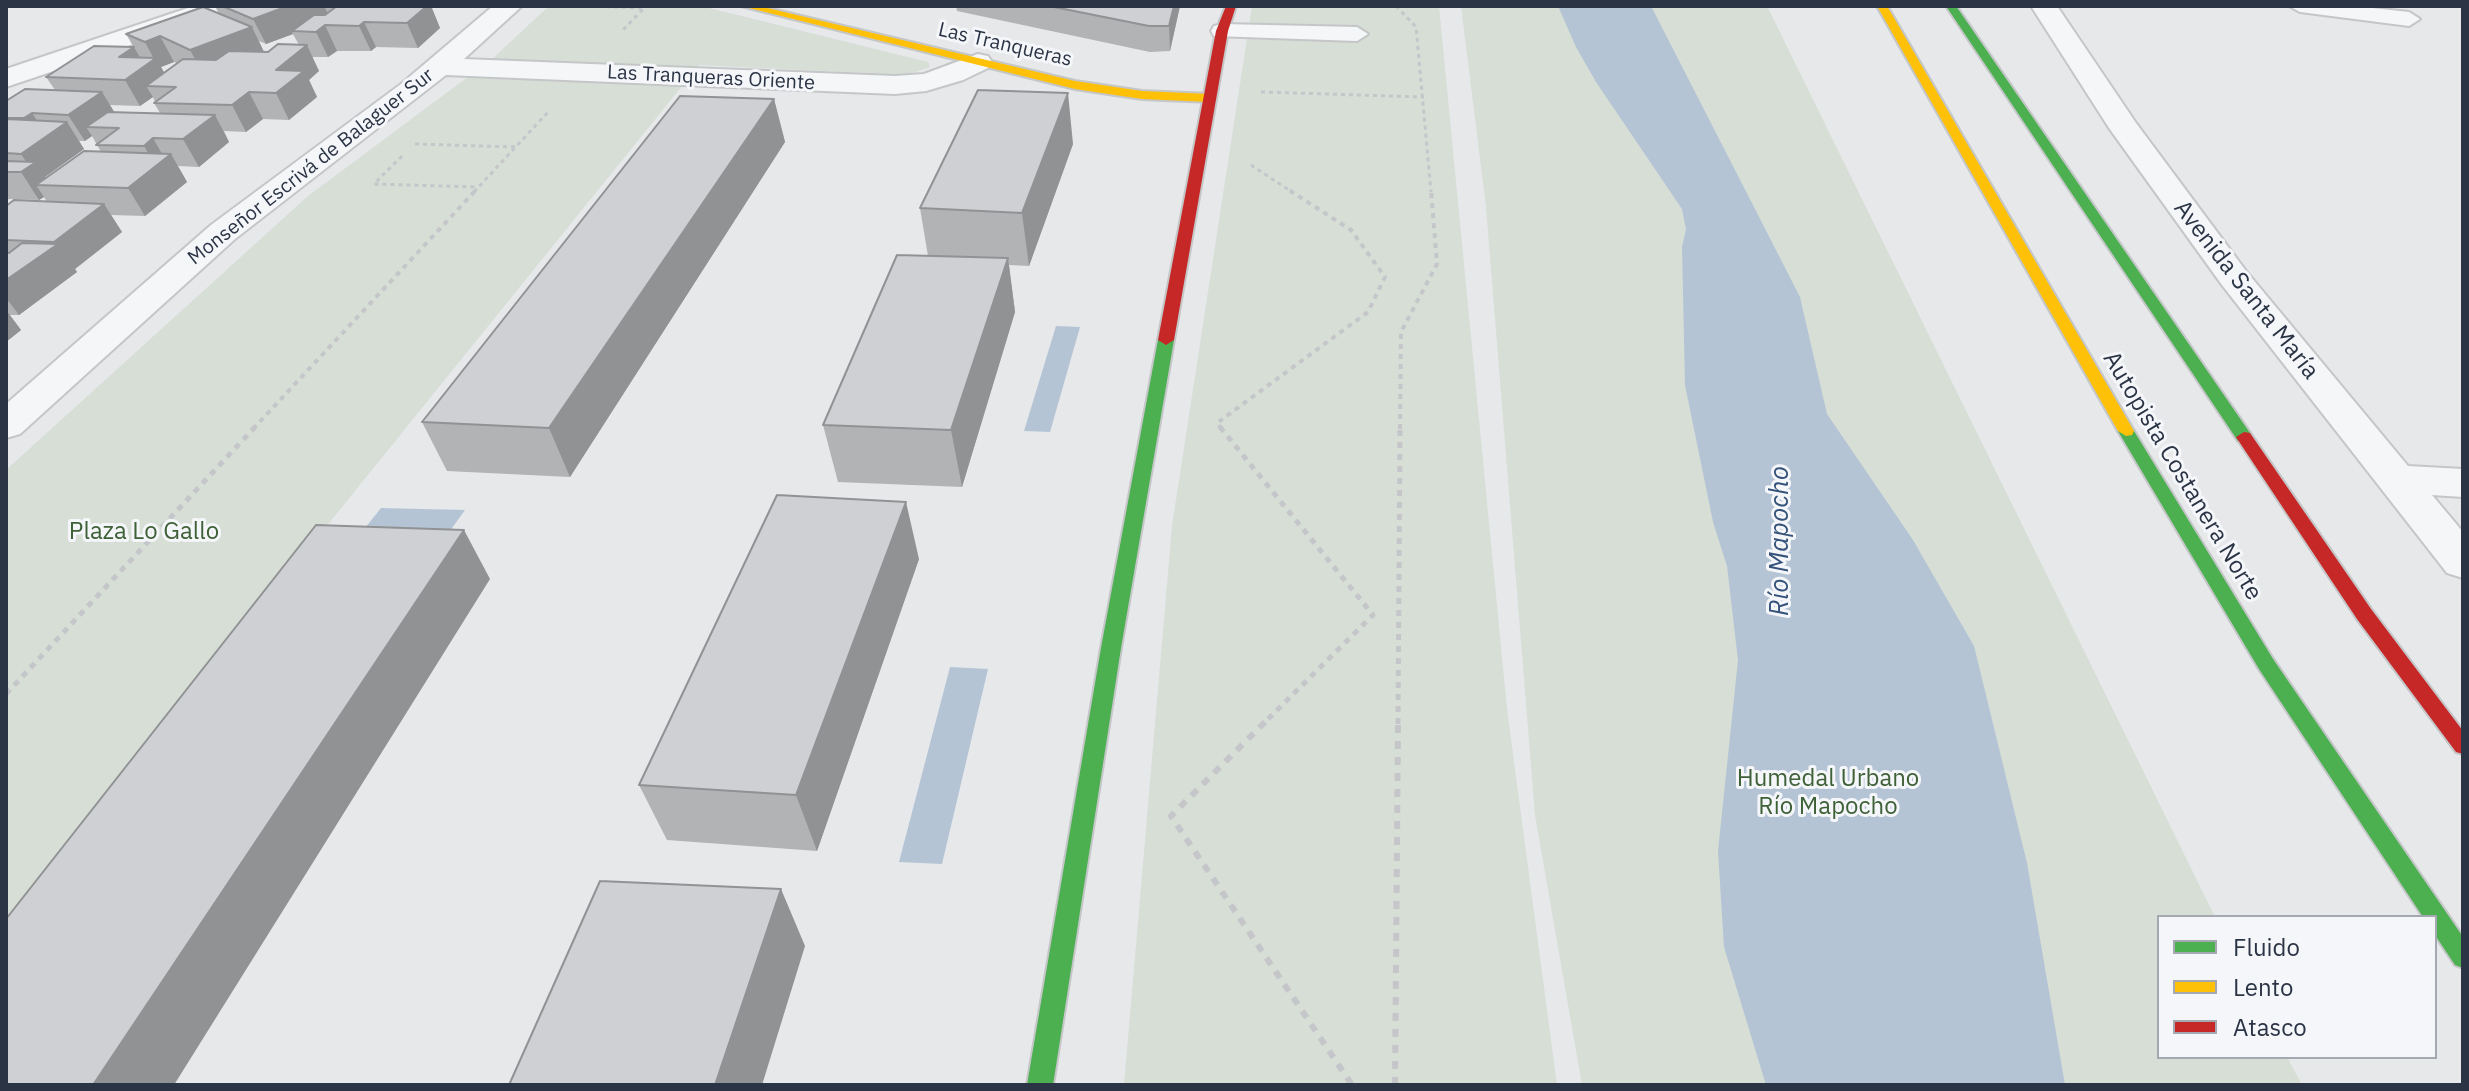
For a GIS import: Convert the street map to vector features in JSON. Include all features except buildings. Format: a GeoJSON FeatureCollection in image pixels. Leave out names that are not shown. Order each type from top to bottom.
{"type":"FeatureCollection","features":[{"type":"Feature","properties":{"kind":"main road","name":"Las Tranqueras"},"geometry":{"type":"LineString","coordinates":[[746,6],[1075,85],[1142,95],[1210,98]]}},
{"type":"Feature","properties":{"kind":"main road","name":"Autopista Costanera Norte"},"geometry":{"type":"LineString","coordinates":[[1882,6],[2123,426],[2266,664],[2435,915]]}},
{"type":"Feature","properties":{"kind":"main road"},"geometry":{"type":"LineString","coordinates":[[1951,6],[2364,614],[2463,746]]}},
{"type":"Feature","properties":{"kind":"main road"},"geometry":{"type":"LineString","coordinates":[[1040,1085],[1111,648],[1224,15]]}},
{"type":"Feature","properties":{"kind":"main road","name":"Autopista Costanera Norte"},"geometry":{"type":"LineString","coordinates":[[2437,918],[2463,957]]}},
{"type":"Feature","properties":{"kind":"street"},"geometry":{"type":"LineString","coordinates":[[6,78],[220,6]]}},
{"type":"Feature","properties":{"kind":"street","name":"Monseñor Escrivá de Balaguer Sur"},"geometry":{"type":"LineString","coordinates":[[6,425],[252,209],[439,66],[509,6]]}},
{"type":"Feature","properties":{"kind":"street","name":"Avenida Santa María"},"geometry":{"type":"LineString","coordinates":[[2044,6],[2124,128],[2196,227],[2463,562]]}},
{"type":"Feature","properties":{"kind":"street","name":"Las Tranqueras Oriente"},"geometry":{"type":"LineString","coordinates":[[439,66],[895,85],[926,82],[978,62]]}},
{"type":"Feature","properties":{"kind":"street"},"geometry":{"type":"LineString","coordinates":[[2397,479],[2463,483]]}},
{"type":"Feature","properties":{"kind":"lane"},"geometry":{"type":"LineString","coordinates":[[2300,6],[2409,19]]}},
{"type":"Feature","properties":{"kind":"lane"},"geometry":{"type":"LineString","coordinates":[[1224,15],[1357,34]]}},
{"type":"Feature","properties":{"kind":"path"},"geometry":{"type":"LineString","coordinates":[[6,694],[644,8],[590,6]]}},
{"type":"Feature","properties":{"kind":"path"},"geometry":{"type":"LineString","coordinates":[[1395,1085],[1401,332],[1437,264],[1416,27],[1396,6]]}},
{"type":"Feature","properties":{"kind":"path"},"geometry":{"type":"LineString","coordinates":[[1261,92],[1424,97]]}},
{"type":"Feature","properties":{"kind":"path"},"geometry":{"type":"LineString","coordinates":[[478,188],[374,184],[415,144],[516,147]]}},
{"type":"Feature","properties":{"kind":"path"},"geometry":{"type":"LineString","coordinates":[[1251,165],[1351,230],[1385,277],[1368,312],[1217,423],[1373,615],[1171,816],[1352,1085]]}},
{"type":"Feature","properties":{"kind":"green space","name":"Plaza Lo Gallo"},"geometry":{"type":"Polygon","coordinates":[[[549,6],[701,6],[928,62],[930,67],[906,75],[699,65],[6,923],[6,470],[308,196],[492,59],[549,6]]]}},
{"type":"Feature","properties":{"kind":"green space"},"geometry":{"type":"Polygon","coordinates":[[[1252,6],[1439,6],[1507,709],[1557,1085],[1124,1085],[1172,526],[1252,6]]]}},
{"type":"Feature","properties":{"kind":"green space","name":"Humedal Urbano Río Mapocho"},"geometry":{"type":"Polygon","coordinates":[[[1461,6],[1767,6],[2214,915],[2157,915],[2157,1059],[2288,1059],[2302,1085],[1582,1085],[1535,815],[1486,207],[1461,6]]]}},
{"type":"Feature","properties":{"kind":"water","name":"Río Mapocho"},"geometry":{"type":"Polygon","coordinates":[[[1558,6],[1651,6],[1800,297],[1827,414],[1913,540],[1974,646],[2027,863],[2065,1085],[1766,1085],[1724,947],[1718,851],[1738,660],[1727,566],[1713,522],[1685,385],[1682,247],[1686,229],[1682,209],[1596,82],[1558,6]]]}},
{"type":"Feature","properties":{"kind":"water"},"geometry":{"type":"Polygon","coordinates":[[[1056,326],[1080,327],[1050,432],[1024,431],[1056,326]]]}},
{"type":"Feature","properties":{"kind":"water"},"geometry":{"type":"Polygon","coordinates":[[[381,508],[465,510],[447,535],[361,533],[381,508]]]}},
{"type":"Feature","properties":{"kind":"water"},"geometry":{"type":"Polygon","coordinates":[[[950,667],[988,669],[942,864],[899,862],[950,667]]]}},
{"type":"Feature","properties":{"kind":"traffic: fast"},"geometry":{"type":"LineString","coordinates":[[1951,6],[2244,437]]}},
{"type":"Feature","properties":{"kind":"traffic: fast"},"geometry":{"type":"LineString","coordinates":[[1040,1085],[1111,648],[1166,340]]}},
{"type":"Feature","properties":{"kind":"traffic: fast"},"geometry":{"type":"LineString","coordinates":[[2126,431],[2266,664],[2435,915]]}},
{"type":"Feature","properties":{"kind":"traffic: fast"},"geometry":{"type":"LineString","coordinates":[[2437,918],[2463,957]]}},
{"type":"Feature","properties":{"kind":"traffic: slow"},"geometry":{"type":"LineString","coordinates":[[746,6],[1075,85],[1142,95],[1210,98]]}},
{"type":"Feature","properties":{"kind":"traffic: slow"},"geometry":{"type":"LineString","coordinates":[[1882,6],[2126,431]]}},
{"type":"Feature","properties":{"kind":"traffic: jam"},"geometry":{"type":"LineString","coordinates":[[1166,340],[1222,31],[1231,6]]}},
{"type":"Feature","properties":{"kind":"traffic: jam"},"geometry":{"type":"LineString","coordinates":[[2244,437],[2364,614],[2463,746]]}}]}
